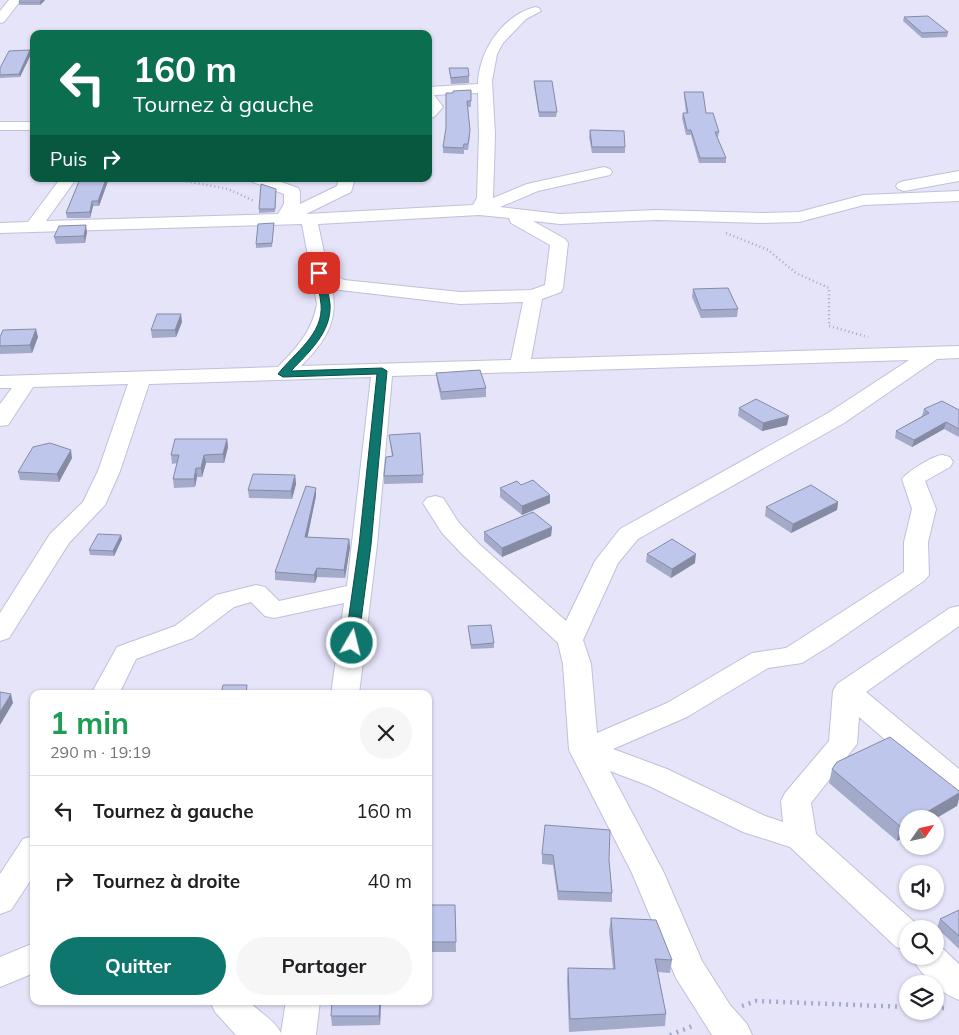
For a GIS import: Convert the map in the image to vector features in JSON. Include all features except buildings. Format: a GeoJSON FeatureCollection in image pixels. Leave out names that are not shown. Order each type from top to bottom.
{"type":"FeatureCollection","features":[{"type":"Feature","properties":{"kind":"street"},"geometry":{"type":"LineString","coordinates":[[0,18],[15,0]]}},
{"type":"Feature","properties":{"kind":"street"},"geometry":{"type":"LineString","coordinates":[[479,210],[485,198],[487,134],[485,88],[490,54],[498,41],[522,16],[535,11]]}},
{"type":"Feature","properties":{"kind":"street"},"geometry":{"type":"LineString","coordinates":[[432,91],[485,88]]}},
{"type":"Feature","properties":{"kind":"street"},"geometry":{"type":"LineString","coordinates":[[0,126],[30,126]]}},
{"type":"Feature","properties":{"kind":"street"},"geometry":{"type":"LineString","coordinates":[[479,210],[533,187],[604,172]]}},
{"type":"Feature","properties":{"kind":"street"},"geometry":{"type":"LineString","coordinates":[[0,228],[309,220],[479,210],[560,220],[657,214],[762,218],[798,217],[827,212],[903,186],[959,176]]}},
{"type":"Feature","properties":{"kind":"street"},"geometry":{"type":"LineString","coordinates":[[33,227],[66,182]]}},
{"type":"Feature","properties":{"kind":"street"},"geometry":{"type":"LineString","coordinates":[[278,182],[297,185],[292,204],[283,220]]}},
{"type":"Feature","properties":{"kind":"street"},"geometry":{"type":"LineString","coordinates":[[283,220],[290,214],[344,189],[346,182]]}},
{"type":"Feature","properties":{"kind":"street"},"geometry":{"type":"LineString","coordinates":[[863,200],[959,196]]}},
{"type":"Feature","properties":{"kind":"street"},"geometry":{"type":"LineString","coordinates":[[319,273],[338,285],[460,298],[533,296],[554,288],[559,244],[518,219],[479,210]]}},
{"type":"Feature","properties":{"kind":"street"},"geometry":{"type":"LineString","coordinates":[[283,374],[314,340],[325,318],[326,304],[309,220]]}},
{"type":"Feature","properties":{"kind":"street"},"geometry":{"type":"LineString","coordinates":[[520,367],[533,296]]}},
{"type":"Feature","properties":{"kind":"street"},"geometry":{"type":"LineString","coordinates":[[0,382],[959,352]]}},
{"type":"Feature","properties":{"kind":"street"},"geometry":{"type":"LineString","coordinates":[[570,640],[607,561],[629,534],[836,418],[931,354]]}},
{"type":"Feature","properties":{"kind":"street"},"geometry":{"type":"LineString","coordinates":[[346,690],[382,371]]}},
{"type":"Feature","properties":{"kind":"street"},"geometry":{"type":"LineString","coordinates":[[0,632],[59,539],[93,506],[110,471],[120,432],[140,379]]}},
{"type":"Feature","properties":{"kind":"street"},"geometry":{"type":"LineString","coordinates":[[0,420],[26,382]]}},
{"type":"Feature","properties":{"kind":"street"},"geometry":{"type":"LineString","coordinates":[[584,750],[677,710],[762,659],[792,657],[830,634],[916,574],[916,542],[924,509],[913,479],[942,462]]}},
{"type":"Feature","properties":{"kind":"street"},"geometry":{"type":"LineString","coordinates":[[435,502],[455,534],[570,640],[577,664],[584,750],[619,814],[648,874],[688,968],[726,1026]]}},
{"type":"Feature","properties":{"kind":"street"},"geometry":{"type":"LineString","coordinates":[[107,690],[126,653],[184,632],[226,601],[256,594],[274,610],[358,592]]}},
{"type":"Feature","properties":{"kind":"street"},"geometry":{"type":"LineString","coordinates":[[847,691],[959,614]]}},
{"type":"Feature","properties":{"kind":"street"},"geometry":{"type":"LineString","coordinates":[[801,839],[796,801],[843,744],[847,691]]}},
{"type":"Feature","properties":{"kind":"street"},"geometry":{"type":"LineString","coordinates":[[847,691],[959,786]]}},
{"type":"Feature","properties":{"kind":"street"},"geometry":{"type":"LineString","coordinates":[[584,750],[657,777],[754,824],[801,839],[899,930]]}},
{"type":"Feature","properties":{"kind":"street"},"geometry":{"type":"LineString","coordinates":[[0,901],[30,854]]}},
{"type":"Feature","properties":{"kind":"street"},"geometry":{"type":"LineString","coordinates":[[0,973],[30,959]]}},
{"type":"Feature","properties":{"kind":"street"},"geometry":{"type":"LineString","coordinates":[[934,965],[957,997]]}},
{"type":"Feature","properties":{"kind":"street"},"geometry":{"type":"LineString","coordinates":[[230,1005],[245,1022],[264,1035]]}},
{"type":"Feature","properties":{"kind":"street"},"geometry":{"type":"LineString","coordinates":[[298,1035],[302,1005]]}},
{"type":"Feature","properties":{"kind":"path"},"geometry":{"type":"LineString","coordinates":[[203,182],[228,189],[254,201]]}},
{"type":"Feature","properties":{"kind":"path"},"geometry":{"type":"LineString","coordinates":[[694,216],[727,234],[768,250],[796,273],[828,288],[829,326],[874,339]]}},
{"type":"Feature","properties":{"kind":"path"},"geometry":{"type":"LineString","coordinates":[[944,1004],[957,997]]}},
{"type":"Feature","properties":{"kind":"path"},"geometry":{"type":"LineString","coordinates":[[670,1035],[726,1026],[756,1001],[899,1007]]}},
{"type":"Feature","properties":{"kind":"route"},"geometry":{"type":"LineString","coordinates":[[319,273],[326,304],[325,318],[314,340],[283,374],[382,371],[365,545],[352,643]]}}]}
